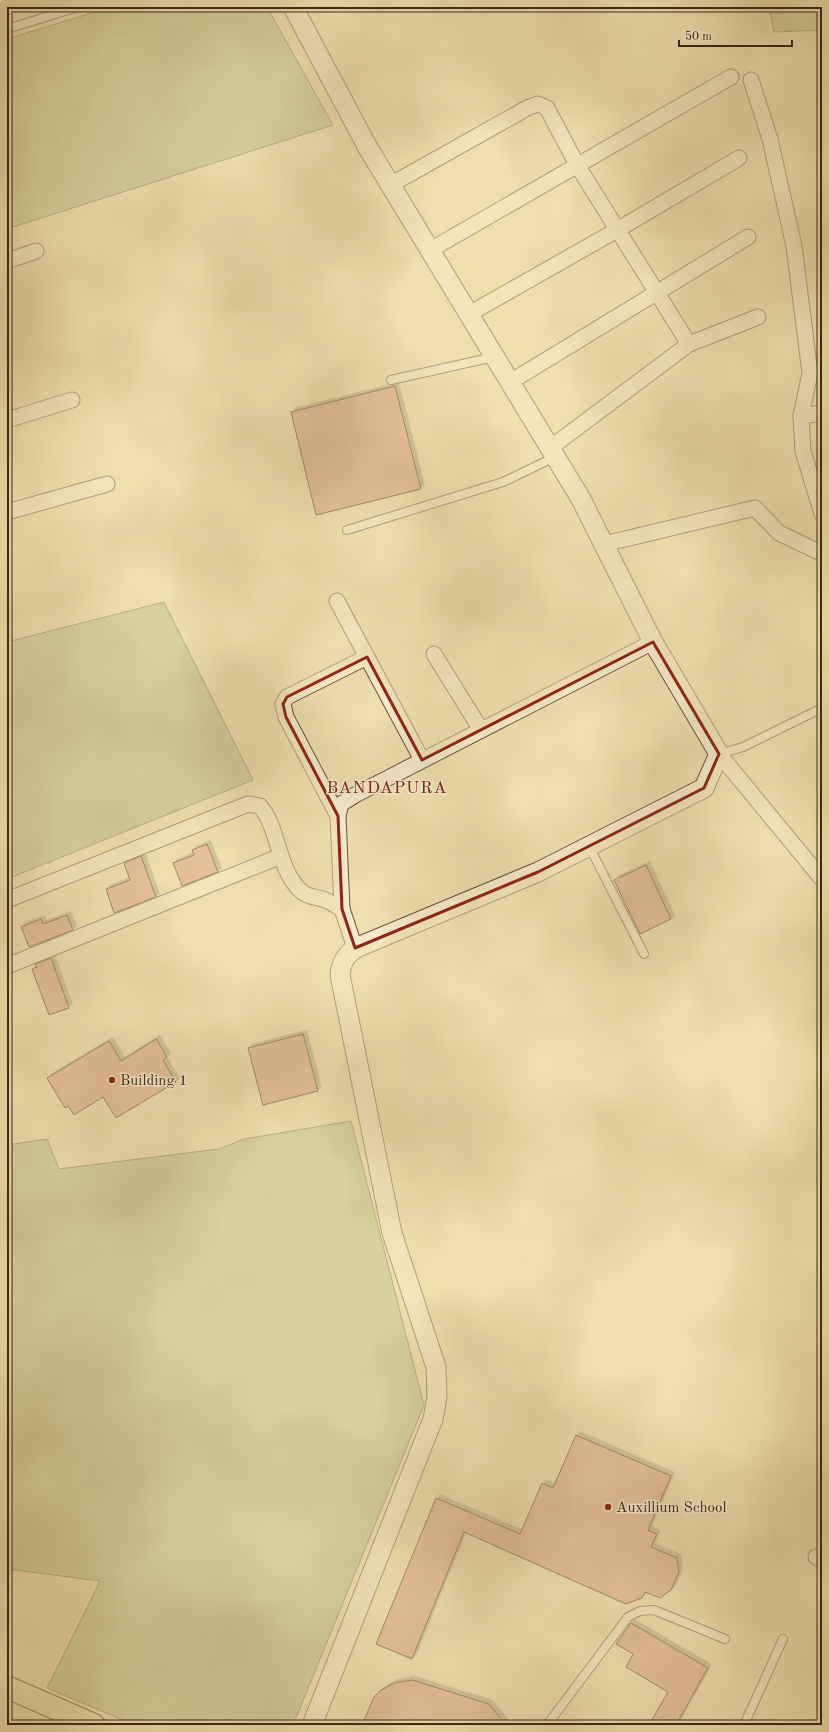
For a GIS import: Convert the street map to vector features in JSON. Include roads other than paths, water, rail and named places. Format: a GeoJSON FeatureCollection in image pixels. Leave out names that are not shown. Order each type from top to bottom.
{"type":"FeatureCollection","features":[{"type":"Feature","properties":{"kind":"main road"},"geometry":{"type":"LineString","coordinates":[[7,1687],[94,1725]]}},
{"type":"Feature","properties":{"kind":"street"},"geometry":{"type":"LineString","coordinates":[[293,7],[368,148],[581,499],[653,642],[719,754],[822,879]]}},
{"type":"Feature","properties":{"kind":"street"},"geometry":{"type":"LineString","coordinates":[[430,250],[731,78]]}},
{"type":"Feature","properties":{"kind":"street"},"geometry":{"type":"LineString","coordinates":[[751,80],[770,139],[794,246],[810,373],[801,416],[803,451],[822,514]]}},
{"type":"Feature","properties":{"kind":"street"},"geometry":{"type":"LineString","coordinates":[[390,185],[529,107],[538,104],[547,108],[578,165],[617,230],[689,344]]}},
{"type":"Feature","properties":{"kind":"street"},"geometry":{"type":"LineString","coordinates":[[468,314],[617,230],[739,158]]}},
{"type":"Feature","properties":{"kind":"street"},"geometry":{"type":"LineString","coordinates":[[510,382],[748,237]]}},
{"type":"Feature","properties":{"kind":"street"},"geometry":{"type":"LineString","coordinates":[[7,261],[36,251]]}},
{"type":"Feature","properties":{"kind":"street"},"geometry":{"type":"LineString","coordinates":[[552,453],[689,344],[758,317]]}},
{"type":"Feature","properties":{"kind":"street"},"geometry":{"type":"LineString","coordinates":[[7,420],[72,400]]}},
{"type":"Feature","properties":{"kind":"street"},"geometry":{"type":"LineString","coordinates":[[801,416],[822,413]]}},
{"type":"Feature","properties":{"kind":"street"},"geometry":{"type":"LineString","coordinates":[[7,512],[106,484]]}},
{"type":"Feature","properties":{"kind":"street"},"geometry":{"type":"LineString","coordinates":[[604,544],[755,508],[779,533],[819,552],[822,551]]}},
{"type":"Feature","properties":{"kind":"street"},"geometry":{"type":"LineString","coordinates":[[337,601],[422,760]]}},
{"type":"Feature","properties":{"kind":"street"},"geometry":{"type":"LineString","coordinates":[[355,948],[342,909],[338,816],[341,804],[422,760],[653,642]]}},
{"type":"Feature","properties":{"kind":"street"},"geometry":{"type":"LineString","coordinates":[[434,654],[481,730]]}},
{"type":"Feature","properties":{"kind":"street"},"geometry":{"type":"LineString","coordinates":[[338,816],[286,717],[283,704],[287,697],[367,657]]}},
{"type":"Feature","properties":{"kind":"street"},"geometry":{"type":"LineString","coordinates":[[312,1725],[432,1419],[437,1397],[436,1368],[392,1232],[340,975],[343,961],[355,948],[538,872],[704,788],[719,754]]}},
{"type":"Feature","properties":{"kind":"street"},"geometry":{"type":"LineString","coordinates":[[7,900],[248,804],[260,806],[268,816],[290,876],[302,893],[325,900],[342,909]]}},
{"type":"Feature","properties":{"kind":"street"},"geometry":{"type":"LineString","coordinates":[[7,966],[282,856]]}},
{"type":"Feature","properties":{"kind":"lane"},"geometry":{"type":"LineString","coordinates":[[7,29],[78,7]]}},
{"type":"Feature","properties":{"kind":"lane"},"geometry":{"type":"LineString","coordinates":[[391,380],[494,357]]}},
{"type":"Feature","properties":{"kind":"lane"},"geometry":{"type":"LineString","coordinates":[[346,530],[502,482],[552,453]]}},
{"type":"Feature","properties":{"kind":"lane"},"geometry":{"type":"LineString","coordinates":[[719,754],[743,747],[822,708]]}},
{"type":"Feature","properties":{"kind":"lane"},"geometry":{"type":"LineString","coordinates":[[589,846],[644,954]]}},
{"type":"Feature","properties":{"kind":"lane"},"geometry":{"type":"LineString","coordinates":[[547,1725],[628,1617],[640,1611],[654,1610],[725,1639]]}},
{"type":"Feature","properties":{"kind":"lane"},"geometry":{"type":"LineString","coordinates":[[744,1725],[783,1639]]}},
{"type":"Feature","properties":{"kind":"place","name":"Building 1"},"geometry":{"type":"Point","coordinates":[112,1080]}},
{"type":"Feature","properties":{"kind":"place","name":"Auxillium School"},"geometry":{"type":"Point","coordinates":[608,1507]}},
{"type":"Feature","properties":{"kind":"district","name":"BANDAPURA"},"geometry":{"type":"Point","coordinates":[387,787]}}]}
